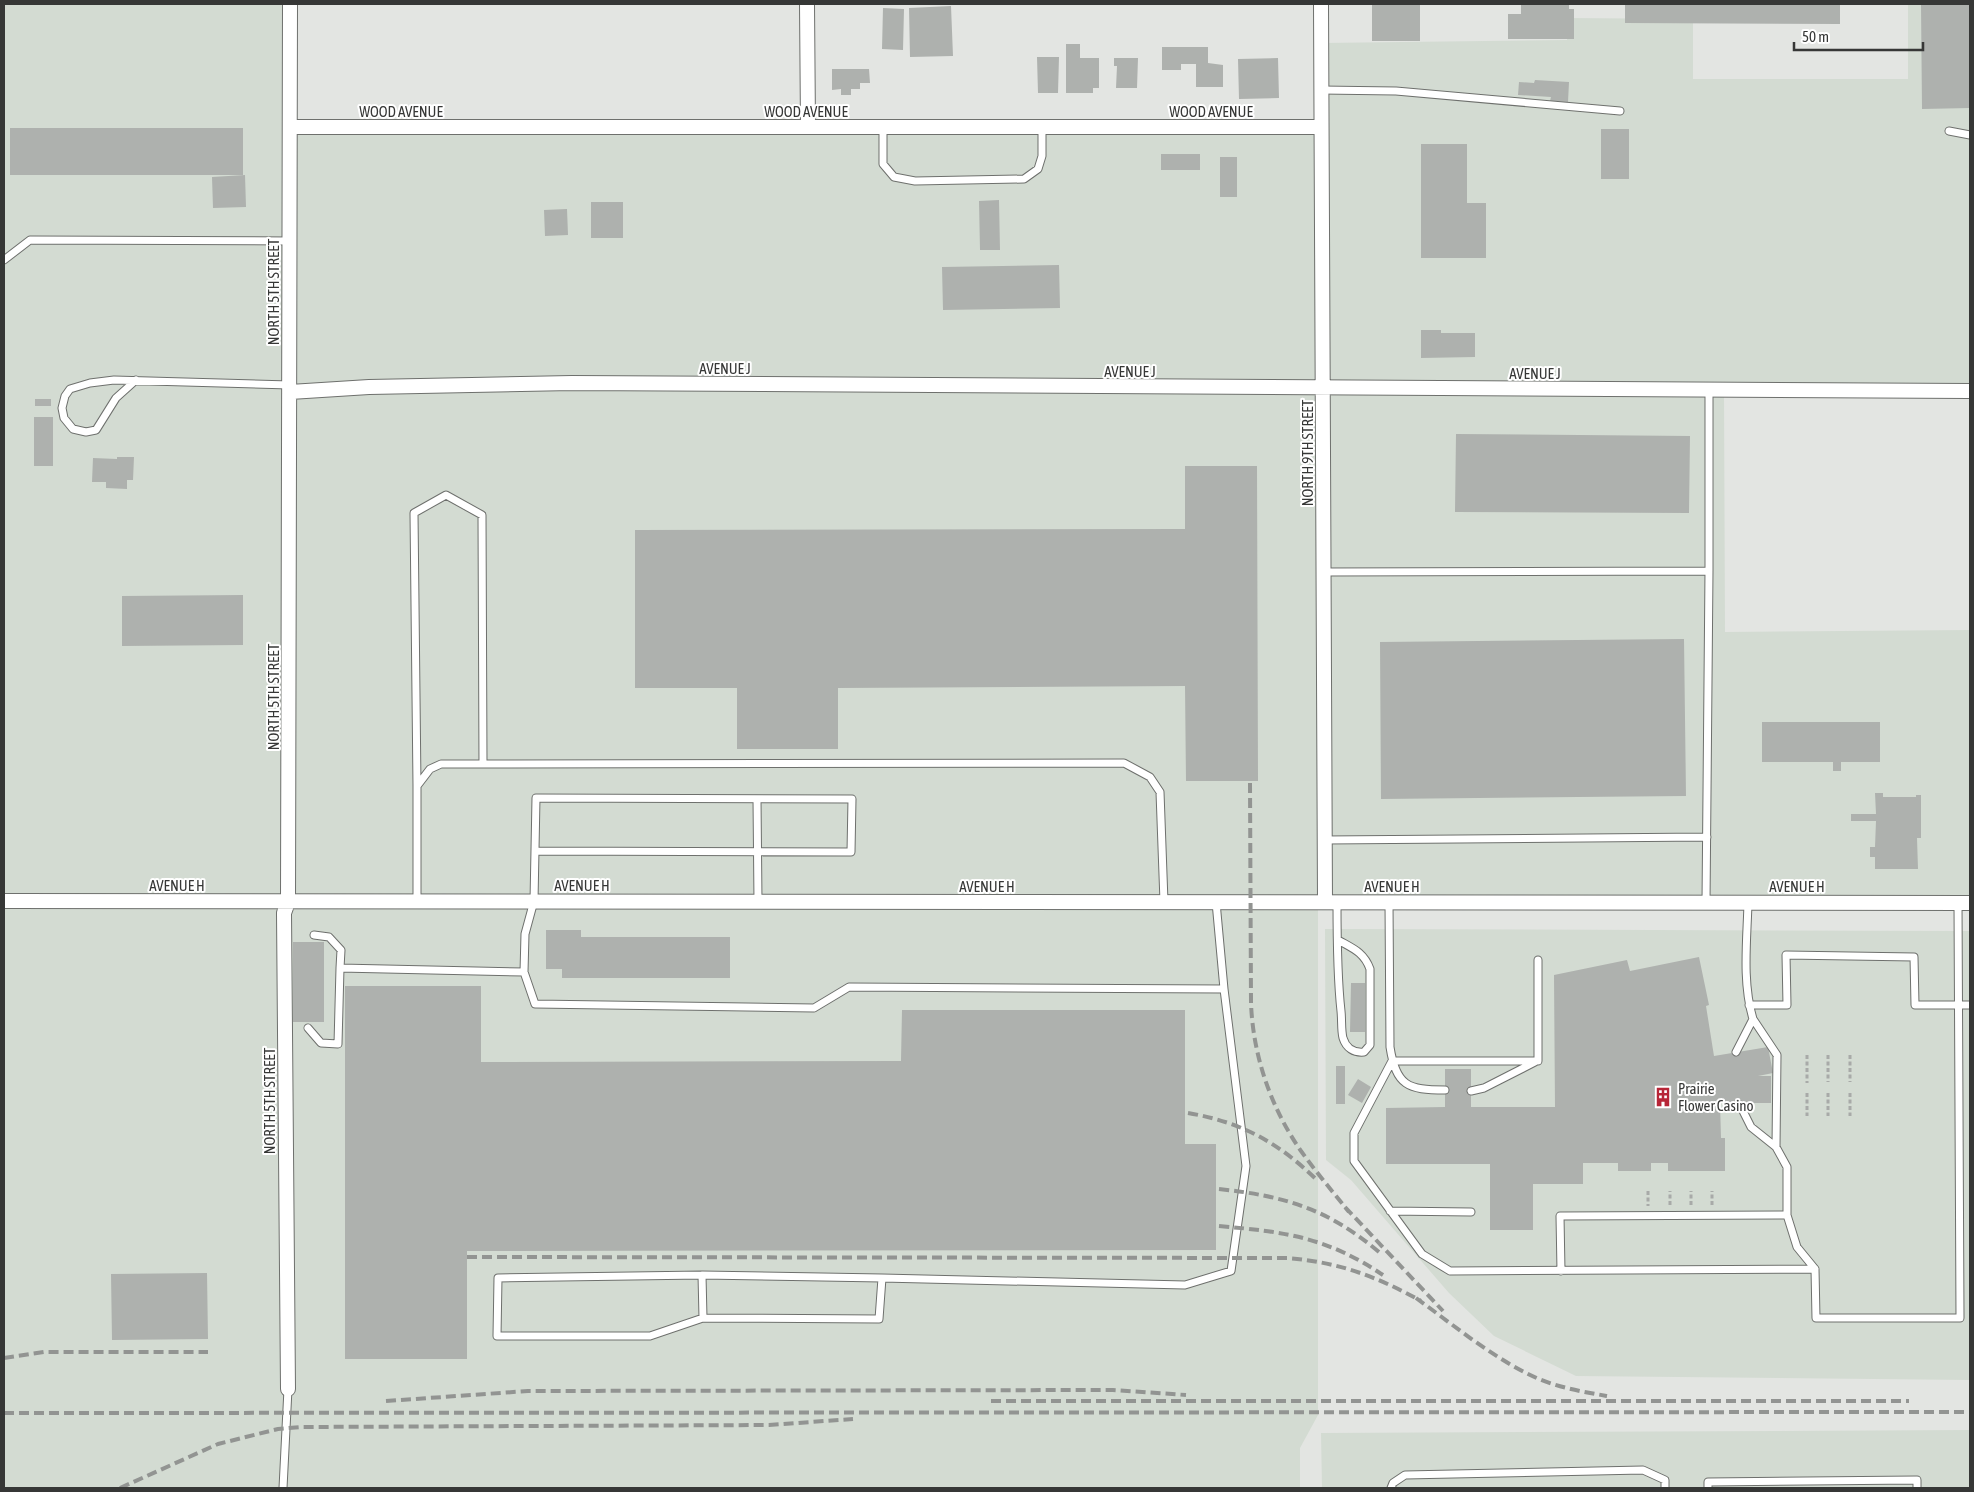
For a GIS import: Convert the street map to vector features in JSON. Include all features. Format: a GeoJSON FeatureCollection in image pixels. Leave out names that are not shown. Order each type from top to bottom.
{"type":"FeatureCollection","features":[{"type":"Feature","properties":{"kind":"street","name":"NORTH 5TH STREET"},"geometry":{"type":"LineString","coordinates":[[288,1389],[284,913],[288,902],[290,4]]}},
{"type":"Feature","properties":{"kind":"street"},"geometry":{"type":"LineString","coordinates":[[807,4],[808,127]]}},
{"type":"Feature","properties":{"kind":"street","name":"NORTH 9TH STREET"},"geometry":{"type":"LineString","coordinates":[[1321,4],[1325,840],[1331,902]]}},
{"type":"Feature","properties":{"kind":"street","name":"WOOD AVENUE"},"geometry":{"type":"LineString","coordinates":[[290,127],[1321,127]]}},
{"type":"Feature","properties":{"kind":"street","name":"AVENUE J"},"geometry":{"type":"LineString","coordinates":[[290,389],[572,384],[1970,391]]}},
{"type":"Feature","properties":{"kind":"street","name":"AVENUE H"},"geometry":{"type":"LineString","coordinates":[[4,901],[1964,903]]}},
{"type":"Feature","properties":{"kind":"lane"},"geometry":{"type":"LineString","coordinates":[[1321,90],[1396,91],[1620,111]]}},
{"type":"Feature","properties":{"kind":"lane"},"geometry":{"type":"LineString","coordinates":[[882,127],[883,164],[894,176],[915,181],[1024,179],[1038,169],[1042,156],[1042,127]]}},
{"type":"Feature","properties":{"kind":"lane"},"geometry":{"type":"LineString","coordinates":[[1949,131],[1970,135]]}},
{"type":"Feature","properties":{"kind":"lane"},"geometry":{"type":"LineString","coordinates":[[4,260],[30,240],[290,242]]}},
{"type":"Feature","properties":{"kind":"lane"},"geometry":{"type":"LineString","coordinates":[[136,380],[116,398],[96,430],[86,432],[73,429],[64,418],[62,408],[65,396],[70,389],[90,383],[136,380],[290,389]]}},
{"type":"Feature","properties":{"kind":"lane"},"geometry":{"type":"LineString","coordinates":[[1706,902],[1709,389]]}},
{"type":"Feature","properties":{"kind":"lane"},"geometry":{"type":"LineString","coordinates":[[417,902],[414,514],[446,495],[482,516],[483,764]]}},
{"type":"Feature","properties":{"kind":"lane"},"geometry":{"type":"LineString","coordinates":[[1324,572],[1709,571]]}},
{"type":"Feature","properties":{"kind":"lane"},"geometry":{"type":"LineString","coordinates":[[417,786],[430,769],[441,764],[1124,763],[1150,777],[1160,792],[1164,902]]}},
{"type":"Feature","properties":{"kind":"lane"},"geometry":{"type":"LineString","coordinates":[[536,851],[851,852],[852,799],[536,798],[534,901],[525,934],[524,972],[535,1004],[814,1008],[849,987],[1224,989]]}},
{"type":"Feature","properties":{"kind":"lane"},"geometry":{"type":"LineString","coordinates":[[757,799],[758,902]]}},
{"type":"Feature","properties":{"kind":"lane"},"geometry":{"type":"LineString","coordinates":[[1325,840],[1706,837]]}},
{"type":"Feature","properties":{"kind":"lane"},"geometry":{"type":"LineString","coordinates":[[882,1278],[879,1319],[703,1318],[650,1336],[496,1336],[498,1278],[702,1275],[882,1278],[1185,1285],[1231,1271],[1246,1166],[1224,989],[1216,902]]}},
{"type":"Feature","properties":{"kind":"lane"},"geometry":{"type":"LineString","coordinates":[[1331,902],[1338,940],[1339,990],[1344,1039],[1349,1048],[1355,1052],[1364,1052],[1370,1045],[1370,969],[1367,959],[1358,951],[1338,940]]}},
{"type":"Feature","properties":{"kind":"lane"},"geometry":{"type":"LineString","coordinates":[[1389,902],[1390,1047],[1392,1061],[1398,1077],[1407,1086],[1429,1090],[1445,1090]]}},
{"type":"Feature","properties":{"kind":"lane"},"geometry":{"type":"LineString","coordinates":[[1748,902],[1746,969],[1749,1005],[1752,1019],[1777,1054],[1776,1147]]}},
{"type":"Feature","properties":{"kind":"lane"},"geometry":{"type":"LineString","coordinates":[[1740,1105],[1751,1127],[1776,1147],[1787,1166],[1787,1215],[1797,1248],[1815,1270],[1816,1318],[1960,1318],[1959,1005],[1964,903]]}},
{"type":"Feature","properties":{"kind":"lane"},"geometry":{"type":"LineString","coordinates":[[308,1028],[321,1043],[338,1044],[341,950],[329,937],[314,935]]}},
{"type":"Feature","properties":{"kind":"lane"},"geometry":{"type":"LineString","coordinates":[[1749,1005],[1787,1006],[1786,955],[1914,957],[1915,1006],[1970,1005]]}},
{"type":"Feature","properties":{"kind":"lane"},"geometry":{"type":"LineString","coordinates":[[1538,960],[1538,1061]]}},
{"type":"Feature","properties":{"kind":"lane"},"geometry":{"type":"LineString","coordinates":[[340,968],[524,972]]}},
{"type":"Feature","properties":{"kind":"lane"},"geometry":{"type":"LineString","coordinates":[[1736,1052],[1752,1019]]}},
{"type":"Feature","properties":{"kind":"lane"},"geometry":{"type":"LineString","coordinates":[[1392,1061],[1538,1061]]}},
{"type":"Feature","properties":{"kind":"lane"},"geometry":{"type":"LineString","coordinates":[[1392,1061],[1354,1133],[1354,1160],[1422,1254],[1450,1271],[1815,1270]]}},
{"type":"Feature","properties":{"kind":"lane"},"geometry":{"type":"LineString","coordinates":[[1471,1091],[1484,1088],[1538,1061]]}},
{"type":"Feature","properties":{"kind":"lane"},"geometry":{"type":"LineString","coordinates":[[1390,1211],[1471,1212]]}},
{"type":"Feature","properties":{"kind":"lane"},"geometry":{"type":"LineString","coordinates":[[1560,1271],[1560,1216],[1787,1215]]}},
{"type":"Feature","properties":{"kind":"lane"},"geometry":{"type":"LineString","coordinates":[[702,1275],[703,1318]]}},
{"type":"Feature","properties":{"kind":"lane"},"geometry":{"type":"LineString","coordinates":[[283,1488],[288,1389]]}},
{"type":"Feature","properties":{"kind":"lane"},"geometry":{"type":"LineString","coordinates":[[1391,1488],[1393,1483],[1405,1475],[1643,1470],[1665,1480],[1665,1488]]}},
{"type":"Feature","properties":{"kind":"lane"},"geometry":{"type":"LineString","coordinates":[[1708,1488],[1708,1482],[1917,1480],[1917,1488]]}},
{"type":"Feature","properties":{"kind":"path"},"geometry":{"type":"LineString","coordinates":[[1807,1054],[1807,1083]]}},
{"type":"Feature","properties":{"kind":"path"},"geometry":{"type":"LineString","coordinates":[[1828,1054],[1828,1082]]}},
{"type":"Feature","properties":{"kind":"path"},"geometry":{"type":"LineString","coordinates":[[1850,1054],[1850,1082]]}},
{"type":"Feature","properties":{"kind":"path"},"geometry":{"type":"LineString","coordinates":[[1807,1093],[1807,1116]]}},
{"type":"Feature","properties":{"kind":"path"},"geometry":{"type":"LineString","coordinates":[[1828,1093],[1828,1116]]}},
{"type":"Feature","properties":{"kind":"path"},"geometry":{"type":"LineString","coordinates":[[1850,1093],[1850,1116]]}},
{"type":"Feature","properties":{"kind":"path"},"geometry":{"type":"LineString","coordinates":[[1648,1191],[1648,1206]]}},
{"type":"Feature","properties":{"kind":"path"},"geometry":{"type":"LineString","coordinates":[[1670,1191],[1670,1206]]}},
{"type":"Feature","properties":{"kind":"path"},"geometry":{"type":"LineString","coordinates":[[1691,1191],[1691,1206]]}},
{"type":"Feature","properties":{"kind":"path"},"geometry":{"type":"LineString","coordinates":[[1712,1191],[1712,1206]]}},
{"type":"Feature","properties":{"kind":"shaded area"},"geometry":{"type":"Polygon","coordinates":[[[4,4],[288,4],[290,127],[1321,127],[1321,43],[1567,40],[1568,18],[1693,19],[1693,79],[1908,79],[1908,4],[1970,4],[1970,391],[1724,390],[1725,632],[1970,630],[1970,905],[1318,904],[1318,1415],[1300,1448],[1300,1488],[4,1488],[4,4]]]}},
{"type":"Feature","properties":{"kind":"shaded area"},"geometry":{"type":"Polygon","coordinates":[[[1325,929],[1970,931],[1970,1380],[1576,1376],[1494,1336],[1449,1293],[1351,1180],[1326,1160],[1325,929]]]}},
{"type":"Feature","properties":{"kind":"shaded area"},"geometry":{"type":"Polygon","coordinates":[[[1970,1430],[1970,1488],[1322,1488],[1321,1433],[1970,1430]]]}},
{"type":"Feature","properties":{"kind":"building"},"geometry":{"type":"Polygon","coordinates":[[[1372,4],[1420,4],[1420,41],[1372,41],[1372,4]]]}},
{"type":"Feature","properties":{"kind":"building"},"geometry":{"type":"Polygon","coordinates":[[[1521,4],[1569,4],[1569,9],[1574,9],[1574,39],[1508,39],[1508,14],[1521,14],[1521,4]]]}},
{"type":"Feature","properties":{"kind":"building"},"geometry":{"type":"Polygon","coordinates":[[[1625,4],[1840,4],[1840,24],[1625,23],[1625,4]]]}},
{"type":"Feature","properties":{"kind":"building"},"geometry":{"type":"Polygon","coordinates":[[[1921,4],[1970,4],[1970,108],[1922,109],[1921,4]]]}},
{"type":"Feature","properties":{"kind":"building"},"geometry":{"type":"Polygon","coordinates":[[[951,6],[953,56],[910,57],[909,8],[951,6]]]}},
{"type":"Feature","properties":{"kind":"building"},"geometry":{"type":"Polygon","coordinates":[[[883,8],[904,9],[903,50],[882,49],[883,8]]]}},
{"type":"Feature","properties":{"kind":"building"},"geometry":{"type":"Polygon","coordinates":[[[1066,44],[1080,44],[1080,58],[1099,58],[1099,88],[1093,88],[1093,93],[1066,93],[1066,44]]]}},
{"type":"Feature","properties":{"kind":"building"},"geometry":{"type":"Polygon","coordinates":[[[1162,47],[1208,47],[1208,63],[1223,65],[1223,87],[1196,87],[1196,64],[1181,64],[1181,70],[1162,70],[1162,47]]]}},
{"type":"Feature","properties":{"kind":"building"},"geometry":{"type":"Polygon","coordinates":[[[1037,57],[1059,57],[1058,93],[1038,93],[1037,57]]]}},
{"type":"Feature","properties":{"kind":"building"},"geometry":{"type":"Polygon","coordinates":[[[1114,58],[1138,58],[1137,88],[1116,88],[1117,66],[1114,66],[1114,58]]]}},
{"type":"Feature","properties":{"kind":"building"},"geometry":{"type":"Polygon","coordinates":[[[1278,58],[1279,98],[1239,99],[1238,59],[1278,58]]]}},
{"type":"Feature","properties":{"kind":"building"},"geometry":{"type":"Polygon","coordinates":[[[832,69],[869,69],[870,83],[860,83],[860,89],[851,89],[851,95],[841,95],[841,89],[832,90],[832,69]]]}},
{"type":"Feature","properties":{"kind":"building"},"geometry":{"type":"Polygon","coordinates":[[[1535,80],[1569,82],[1568,102],[1550,101],[1551,97],[1518,95],[1519,82],[1534,83],[1535,80]]]}},
{"type":"Feature","properties":{"kind":"building"},"geometry":{"type":"Polygon","coordinates":[[[10,128],[243,128],[243,175],[10,175],[10,128]]]}},
{"type":"Feature","properties":{"kind":"building"},"geometry":{"type":"Polygon","coordinates":[[[1601,129],[1629,129],[1629,179],[1601,179],[1601,129]]]}},
{"type":"Feature","properties":{"kind":"building"},"geometry":{"type":"Polygon","coordinates":[[[1421,144],[1467,144],[1467,203],[1486,203],[1486,258],[1421,258],[1421,144]]]}},
{"type":"Feature","properties":{"kind":"building"},"geometry":{"type":"Polygon","coordinates":[[[1161,154],[1200,154],[1200,170],[1161,170],[1161,154]]]}},
{"type":"Feature","properties":{"kind":"building"},"geometry":{"type":"Polygon","coordinates":[[[1220,157],[1237,157],[1237,197],[1220,197],[1220,157]]]}},
{"type":"Feature","properties":{"kind":"building"},"geometry":{"type":"Polygon","coordinates":[[[245,175],[246,207],[213,208],[212,177],[245,175]]]}},
{"type":"Feature","properties":{"kind":"building"},"geometry":{"type":"Polygon","coordinates":[[[999,200],[1000,250],[980,250],[979,201],[999,200]]]}},
{"type":"Feature","properties":{"kind":"building"},"geometry":{"type":"Polygon","coordinates":[[[591,202],[623,202],[623,238],[591,238],[591,202]]]}},
{"type":"Feature","properties":{"kind":"building"},"geometry":{"type":"Polygon","coordinates":[[[567,209],[568,235],[545,236],[544,210],[567,209]]]}},
{"type":"Feature","properties":{"kind":"building"},"geometry":{"type":"Polygon","coordinates":[[[1059,265],[1060,308],[943,310],[942,267],[1059,265]]]}},
{"type":"Feature","properties":{"kind":"building"},"geometry":{"type":"Polygon","coordinates":[[[1421,330],[1441,330],[1441,333],[1475,333],[1475,357],[1421,358],[1421,330]]]}},
{"type":"Feature","properties":{"kind":"building"},"geometry":{"type":"Polygon","coordinates":[[[35,399],[51,399],[51,406],[35,406],[35,399]]]}},
{"type":"Feature","properties":{"kind":"building"},"geometry":{"type":"Polygon","coordinates":[[[34,417],[53,417],[53,466],[34,466],[34,417]]]}},
{"type":"Feature","properties":{"kind":"building"},"geometry":{"type":"Polygon","coordinates":[[[1456,434],[1690,436],[1689,513],[1455,512],[1456,434]]]}},
{"type":"Feature","properties":{"kind":"building"},"geometry":{"type":"Polygon","coordinates":[[[117,457],[134,457],[133,480],[127,480],[127,489],[106,488],[106,482],[92,482],[93,458],[117,459],[117,457]]]}},
{"type":"Feature","properties":{"kind":"building"},"geometry":{"type":"Polygon","coordinates":[[[1185,466],[1257,466],[1258,781],[1186,781],[1185,686],[838,688],[838,749],[737,749],[737,688],[635,688],[635,530],[1185,529],[1185,466]]]}},
{"type":"Feature","properties":{"kind":"building"},"geometry":{"type":"Polygon","coordinates":[[[243,595],[243,645],[122,646],[122,596],[243,595]]]}},
{"type":"Feature","properties":{"kind":"building"},"geometry":{"type":"Polygon","coordinates":[[[1684,639],[1686,796],[1381,799],[1380,642],[1684,639]]]}},
{"type":"Feature","properties":{"kind":"building"},"geometry":{"type":"Polygon","coordinates":[[[1762,722],[1880,722],[1880,762],[1841,762],[1841,771],[1833,771],[1833,762],[1762,762],[1762,722]]]}},
{"type":"Feature","properties":{"kind":"building"},"geometry":{"type":"Polygon","coordinates":[[[1875,793],[1883,793],[1883,797],[1916,797],[1916,795],[1921,795],[1921,838],[1917,838],[1918,869],[1875,869],[1875,857],[1870,857],[1870,847],[1875,847],[1876,821],[1851,821],[1851,814],[1876,814],[1875,793]]]}},
{"type":"Feature","properties":{"kind":"building"},"geometry":{"type":"Polygon","coordinates":[[[546,930],[581,930],[581,937],[730,937],[730,978],[562,978],[562,969],[546,969],[546,930]]]}},
{"type":"Feature","properties":{"kind":"building"},"geometry":{"type":"Polygon","coordinates":[[[293,942],[324,942],[324,1022],[293,1022],[293,942]]]}},
{"type":"Feature","properties":{"kind":"building","name":"Prairie Flower Casino"},"geometry":{"type":"Polygon","coordinates":[[[1699,957],[1709,1005],[1706,1006],[1714,1056],[1768,1047],[1773,1073],[1758,1076],[1771,1076],[1771,1103],[1720,1103],[1721,1138],[1725,1138],[1725,1171],[1668,1171],[1668,1163],[1651,1163],[1651,1171],[1618,1171],[1618,1163],[1583,1163],[1583,1184],[1533,1184],[1533,1230],[1490,1230],[1490,1164],[1386,1164],[1386,1108],[1445,1107],[1445,1069],[1471,1069],[1471,1107],[1555,1107],[1554,975],[1627,960],[1630,971],[1699,957]]]}},
{"type":"Feature","properties":{"kind":"building"},"geometry":{"type":"Polygon","coordinates":[[[1351,983],[1365,983],[1365,1032],[1350,1032],[1351,983]]]}},
{"type":"Feature","properties":{"kind":"building"},"geometry":{"type":"Polygon","coordinates":[[[345,986],[481,986],[481,1062],[901,1061],[902,1010],[1185,1010],[1185,1144],[1216,1144],[1216,1250],[467,1251],[467,1359],[345,1359],[345,986]]]}},
{"type":"Feature","properties":{"kind":"building"},"geometry":{"type":"Polygon","coordinates":[[[1336,1066],[1345,1066],[1345,1104],[1336,1104],[1336,1066]]]}},
{"type":"Feature","properties":{"kind":"building"},"geometry":{"type":"Polygon","coordinates":[[[1358,1079],[1371,1087],[1362,1103],[1348,1095],[1358,1079]]]}},
{"type":"Feature","properties":{"kind":"building"},"geometry":{"type":"Polygon","coordinates":[[[207,1273],[208,1339],[112,1340],[111,1274],[207,1273]]]}},
{"type":"Feature","properties":{"kind":"railway"},"geometry":{"type":"LineString","coordinates":[[1250,783],[1251,1003],[1255,1042],[1266,1081],[1290,1134],[1307,1159],[1349,1212]]}},
{"type":"Feature","properties":{"kind":"railway"},"geometry":{"type":"LineString","coordinates":[[1188,1113],[1226,1122],[1259,1136],[1289,1156],[1318,1181]]}},
{"type":"Feature","properties":{"kind":"railway"},"geometry":{"type":"LineString","coordinates":[[1219,1189],[1265,1196],[1305,1207],[1342,1225],[1379,1252]]}},
{"type":"Feature","properties":{"kind":"railway"},"geometry":{"type":"LineString","coordinates":[[1345,1207],[1443,1311]]}},
{"type":"Feature","properties":{"kind":"railway"},"geometry":{"type":"LineString","coordinates":[[1219,1226],[1305,1238],[1343,1252],[1383,1275]]}},
{"type":"Feature","properties":{"kind":"railway"},"geometry":{"type":"LineString","coordinates":[[467,1257],[1287,1258],[1323,1263],[1372,1277],[1421,1301]]}},
{"type":"Feature","properties":{"kind":"railway"},"geometry":{"type":"LineString","coordinates":[[1416,1298],[1476,1342],[1523,1371],[1556,1385],[1607,1396]]}},
{"type":"Feature","properties":{"kind":"railway"},"geometry":{"type":"LineString","coordinates":[[4,1358],[44,1352],[208,1352]]}},
{"type":"Feature","properties":{"kind":"railway"},"geometry":{"type":"LineString","coordinates":[[386,1401],[528,1391],[1113,1390],[1186,1395]]}},
{"type":"Feature","properties":{"kind":"railway"},"geometry":{"type":"LineString","coordinates":[[991,1401],[1909,1401]]}},
{"type":"Feature","properties":{"kind":"railway"},"geometry":{"type":"LineString","coordinates":[[4,1413],[1970,1412]]}},
{"type":"Feature","properties":{"kind":"railway"},"geometry":{"type":"LineString","coordinates":[[120,1488],[218,1444],[278,1429],[302,1427],[769,1425],[853,1419]]}},
{"type":"Feature","properties":{"kind":"place","name":"Prairie Flower Casino"},"geometry":{"type":"Point","coordinates":[1663,1097]}}]}
